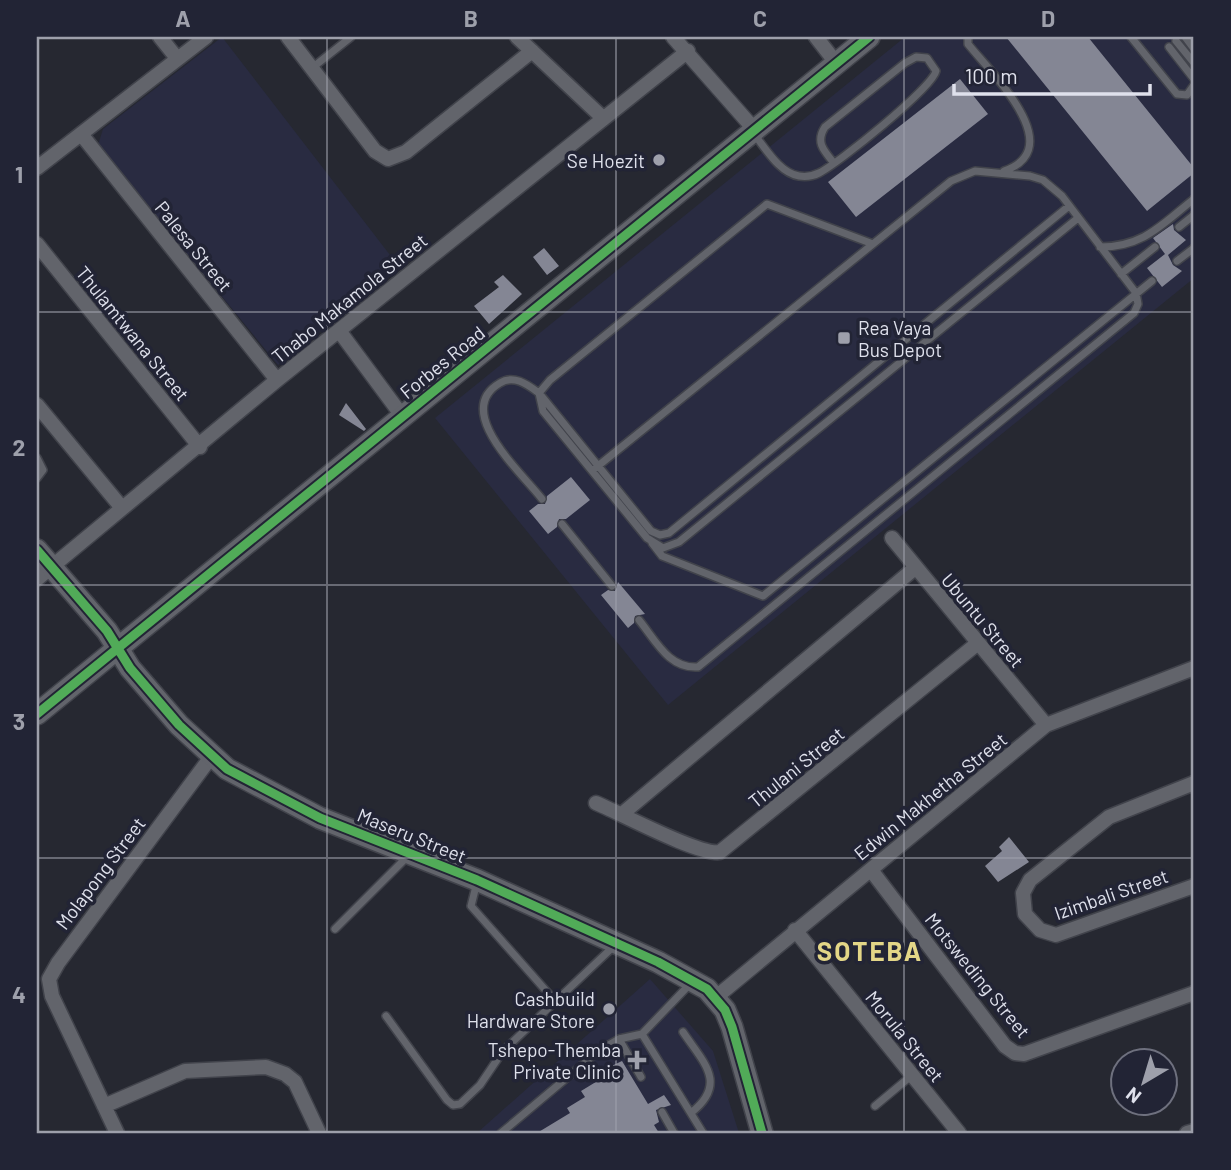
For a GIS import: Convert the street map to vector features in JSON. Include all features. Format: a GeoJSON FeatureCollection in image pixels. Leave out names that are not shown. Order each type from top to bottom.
{"type":"FeatureCollection","features":[{"type":"Feature","properties":{"kind":"street"},"geometry":{"type":"LineString","coordinates":[[160,37],[176,58]]}},
{"type":"Feature","properties":{"kind":"street"},"geometry":{"type":"LineString","coordinates":[[37,169],[206,37]]}},
{"type":"Feature","properties":{"kind":"street"},"geometry":{"type":"LineString","coordinates":[[288,37],[375,151],[388,159],[406,152],[532,51]]}},
{"type":"Feature","properties":{"kind":"street"},"geometry":{"type":"LineString","coordinates":[[517,37],[603,118]]}},
{"type":"Feature","properties":{"kind":"street"},"geometry":{"type":"LineString","coordinates":[[673,37],[688,51],[753,130]]}},
{"type":"Feature","properties":{"kind":"street"},"geometry":{"type":"LineString","coordinates":[[816,37],[837,64]]}},
{"type":"Feature","properties":{"kind":"street","name":"Forbes Road"},"geometry":{"type":"LineString","coordinates":[[37,714],[869,37]]}},
{"type":"Feature","properties":{"kind":"street","name":"Thabo Makamola Street"},"geometry":{"type":"LineString","coordinates":[[45,572],[277,380],[688,51]]}},
{"type":"Feature","properties":{"kind":"street","name":"Palesa Street"},"geometry":{"type":"LineString","coordinates":[[81,134],[277,380]]}},
{"type":"Feature","properties":{"kind":"street","name":"Thulamtwana Street"},"geometry":{"type":"LineString","coordinates":[[37,244],[200,446]]}},
{"type":"Feature","properties":{"kind":"street"},"geometry":{"type":"LineString","coordinates":[[340,332],[403,417]]}},
{"type":"Feature","properties":{"kind":"street"},"geometry":{"type":"LineString","coordinates":[[37,405],[122,508]]}},
{"type":"Feature","properties":{"kind":"street","name":"Ubuntu Street"},"geometry":{"type":"LineString","coordinates":[[892,538],[1046,726]]}},
{"type":"Feature","properties":{"kind":"street","name":"Maseru Street"},"geometry":{"type":"LineString","coordinates":[[37,550],[45,572],[107,631],[130,668],[178,725],[211,757],[320,818],[412,852],[617,943],[693,981],[715,998],[725,1010],[732,1027],[762,1133]]}},
{"type":"Feature","properties":{"kind":"street"},"geometry":{"type":"LineString","coordinates":[[622,814],[915,568]]}},
{"type":"Feature","properties":{"kind":"street","name":"Thulani Street"},"geometry":{"type":"LineString","coordinates":[[596,803],[701,849],[720,852],[978,643]]}},
{"type":"Feature","properties":{"kind":"street","name":"Edwin Makhetha Street"},"geometry":{"type":"LineString","coordinates":[[715,998],[1046,726],[1194,668]]}},
{"type":"Feature","properties":{"kind":"street","name":"Molapong Street"},"geometry":{"type":"LineString","coordinates":[[117,1133],[52,996],[49,979],[58,963],[211,757]]}},
{"type":"Feature","properties":{"kind":"street","name":"Izimbali Street"},"geometry":{"type":"LineString","coordinates":[[1194,783],[1099,823],[1030,880],[1022,901],[1025,914],[1035,927],[1056,935],[1194,886]]}},
{"type":"Feature","properties":{"kind":"street","name":"Motsweding Street"},"geometry":{"type":"LineString","coordinates":[[871,870],[1005,1046],[1015,1054],[1024,1054],[1194,993]]}},
{"type":"Feature","properties":{"kind":"street","name":"Morula Street"},"geometry":{"type":"LineString","coordinates":[[795,930],[958,1133]]}},
{"type":"Feature","properties":{"kind":"street"},"geometry":{"type":"LineString","coordinates":[[104,1107],[171,1075],[199,1069],[266,1067],[285,1074],[299,1089],[319,1133]]}},
{"type":"Feature","properties":{"kind":"street"},"geometry":{"type":"LineString","coordinates":[[1187,1133],[1194,1131]]}},
{"type":"Feature","properties":{"kind":"lane"},"geometry":{"type":"LineString","coordinates":[[312,68],[351,37]]}},
{"type":"Feature","properties":{"kind":"lane"},"geometry":{"type":"LineString","coordinates":[[968,37],[968,44],[1028,122],[1032,142],[1025,158],[1013,168],[1000,172]]}},
{"type":"Feature","properties":{"kind":"lane"},"geometry":{"type":"LineString","coordinates":[[1131,37],[1177,94],[1187,95],[1194,85]]}},
{"type":"Feature","properties":{"kind":"lane"},"geometry":{"type":"LineString","coordinates":[[1185,37],[1194,49]]}},
{"type":"Feature","properties":{"kind":"lane"},"geometry":{"type":"LineString","coordinates":[[1176,41],[1194,64]]}},
{"type":"Feature","properties":{"kind":"lane"},"geometry":{"type":"LineString","coordinates":[[1168,47],[1194,79]]}},
{"type":"Feature","properties":{"kind":"lane"},"geometry":{"type":"LineString","coordinates":[[753,130],[782,168],[793,175],[810,176],[834,163],[932,81],[936,71],[927,58],[916,57],[905,63],[825,127],[820,143],[834,163]]}},
{"type":"Feature","properties":{"kind":"lane"},"geometry":{"type":"LineString","coordinates":[[595,467],[951,181],[975,172],[1000,172],[1043,180],[1055,188],[1136,293],[1138,304],[1134,313],[698,667],[683,668],[670,659],[639,620]]}},
{"type":"Feature","properties":{"kind":"lane"},"geometry":{"type":"LineString","coordinates":[[1100,247],[1124,247],[1144,238],[1194,199]]}},
{"type":"Feature","properties":{"kind":"lane"},"geometry":{"type":"LineString","coordinates":[[539,393],[550,380],[767,204],[873,244]]}},
{"type":"Feature","properties":{"kind":"lane"},"geometry":{"type":"LineString","coordinates":[[542,499],[487,430],[481,410],[488,391],[503,380],[521,380],[539,393],[543,411],[651,531],[660,535],[668,533],[1069,206]]}},
{"type":"Feature","properties":{"kind":"lane"},"geometry":{"type":"LineString","coordinates":[[1179,227],[1194,215]]}},
{"type":"Feature","properties":{"kind":"lane"},"geometry":{"type":"LineString","coordinates":[[647,538],[663,548],[679,542],[1078,218]]}},
{"type":"Feature","properties":{"kind":"lane"},"geometry":{"type":"LineString","coordinates":[[1121,274],[1155,247]]}},
{"type":"Feature","properties":{"kind":"lane"},"geometry":{"type":"LineString","coordinates":[[1177,261],[1194,248]]}},
{"type":"Feature","properties":{"kind":"lane"},"geometry":{"type":"LineString","coordinates":[[595,467],[662,556],[762,596],[1152,281]]}},
{"type":"Feature","properties":{"kind":"lane"},"geometry":{"type":"LineString","coordinates":[[37,458],[43,470],[37,478]]}},
{"type":"Feature","properties":{"kind":"lane"},"geometry":{"type":"LineString","coordinates":[[562,524],[612,586]]}},
{"type":"Feature","properties":{"kind":"lane"},"geometry":{"type":"LineString","coordinates":[[335,929],[412,852]]}},
{"type":"Feature","properties":{"kind":"lane"},"geometry":{"type":"LineString","coordinates":[[477,880],[471,906],[556,1003]]}},
{"type":"Feature","properties":{"kind":"lane"},"geometry":{"type":"LineString","coordinates":[[386,1016],[447,1100],[453,1105],[460,1104],[480,1085],[503,1051],[617,943]]}},
{"type":"Feature","properties":{"kind":"lane"},"geometry":{"type":"LineString","coordinates":[[501,1133],[600,1050],[619,1039],[642,1034],[693,981]]}},
{"type":"Feature","properties":{"kind":"lane"},"geometry":{"type":"LineString","coordinates":[[683,1032],[712,1082],[710,1093],[692,1112]]}},
{"type":"Feature","properties":{"kind":"lane"},"geometry":{"type":"LineString","coordinates":[[642,1034],[703,1133]]}},
{"type":"Feature","properties":{"kind":"lane"},"geometry":{"type":"LineString","coordinates":[[619,1039],[641,1077]]}},
{"type":"Feature","properties":{"kind":"lane"},"geometry":{"type":"LineString","coordinates":[[875,1105],[912,1076]]}},
{"type":"Feature","properties":{"kind":"lane"},"geometry":{"type":"LineString","coordinates":[[662,1112],[674,1133]]}},
{"type":"Feature","properties":{"kind":"shaded area"},"geometry":{"type":"Polygon","coordinates":[[[222,37],[400,268],[278,365],[98,145],[103,129],[222,37]]]}},
{"type":"Feature","properties":{"kind":"shaded area","name":"Rea Vaya Bus Depot"},"geometry":{"type":"Polygon","coordinates":[[[905,37],[1194,37],[1194,278],[668,705],[435,418],[905,37]]]}},
{"type":"Feature","properties":{"kind":"shaded area","name":"Tshepo-Themba Private Clinic"},"geometry":{"type":"Polygon","coordinates":[[[650,979],[713,1051],[739,1133],[477,1133],[650,979]]]}},
{"type":"Feature","properties":{"kind":"building"},"geometry":{"type":"Polygon","coordinates":[[[1006,37],[1088,37],[1194,168],[1194,173],[1147,211],[1006,37]]]}},
{"type":"Feature","properties":{"kind":"building"},"geometry":{"type":"Polygon","coordinates":[[[960,79],[988,114],[856,217],[828,182],[960,79]]]}},
{"type":"Feature","properties":{"kind":"building"},"geometry":{"type":"Polygon","coordinates":[[[1173,224],[1174,230],[1186,240],[1168,255],[1173,265],[1182,271],[1162,287],[1147,268],[1165,254],[1153,238],[1173,224]]]}},
{"type":"Feature","properties":{"kind":"building"},"geometry":{"type":"Polygon","coordinates":[[[544,248],[559,266],[547,275],[533,257],[544,248]]]}},
{"type":"Feature","properties":{"kind":"building"},"geometry":{"type":"Polygon","coordinates":[[[503,275],[522,294],[489,324],[474,306],[499,287],[494,282],[503,275]]]}},
{"type":"Feature","properties":{"kind":"building"},"geometry":{"type":"Polygon","coordinates":[[[346,403],[366,429],[364,431],[339,415],[346,403]]]}},
{"type":"Feature","properties":{"kind":"building"},"geometry":{"type":"Polygon","coordinates":[[[571,477],[590,500],[566,519],[559,519],[557,527],[548,534],[529,511],[538,504],[545,504],[547,496],[571,477]]]}},
{"type":"Feature","properties":{"kind":"building"},"geometry":{"type":"Polygon","coordinates":[[[618,582],[645,614],[635,616],[634,623],[628,628],[601,595],[608,590],[615,591],[618,582]]]}},
{"type":"Feature","properties":{"kind":"building"},"geometry":{"type":"Polygon","coordinates":[[[1009,837],[1029,862],[998,882],[985,866],[1002,851],[999,847],[1009,837]]]}},
{"type":"Feature","properties":{"kind":"building"},"geometry":{"type":"Polygon","coordinates":[[[622,1061],[648,1104],[664,1095],[671,1105],[656,1110],[659,1122],[654,1125],[659,1133],[537,1133],[570,1113],[567,1108],[585,1097],[581,1091],[604,1077],[601,1071],[622,1061]]]}},
{"type":"Feature","properties":{"kind":"cycle path"},"geometry":{"type":"LineString","coordinates":[[37,714],[869,37]]}},
{"type":"Feature","properties":{"kind":"cycle path"},"geometry":{"type":"LineString","coordinates":[[37,550],[107,631],[130,668],[179,725],[227,769],[320,818],[477,880],[658,962],[707,989],[725,1010],[732,1027],[762,1133]]}},
{"type":"Feature","properties":{"kind":"place","name":"Se Hoezit"},"geometry":{"type":"Point","coordinates":[659,160]}},
{"type":"Feature","properties":{"kind":"place","name":"Rea Vaya Bus Depot"},"geometry":{"type":"Point","coordinates":[844,338]}},
{"type":"Feature","properties":{"kind":"place","name":"Cashbuild Hardware Store"},"geometry":{"type":"Point","coordinates":[609,1009]}},
{"type":"Feature","properties":{"kind":"place","name":"Tshepo-Themba Private Clinic"},"geometry":{"type":"Point","coordinates":[637,1060]}},
{"type":"Feature","properties":{"kind":"district","name":"SOTEBA"},"geometry":{"type":"Point","coordinates":[870,950]}}]}
